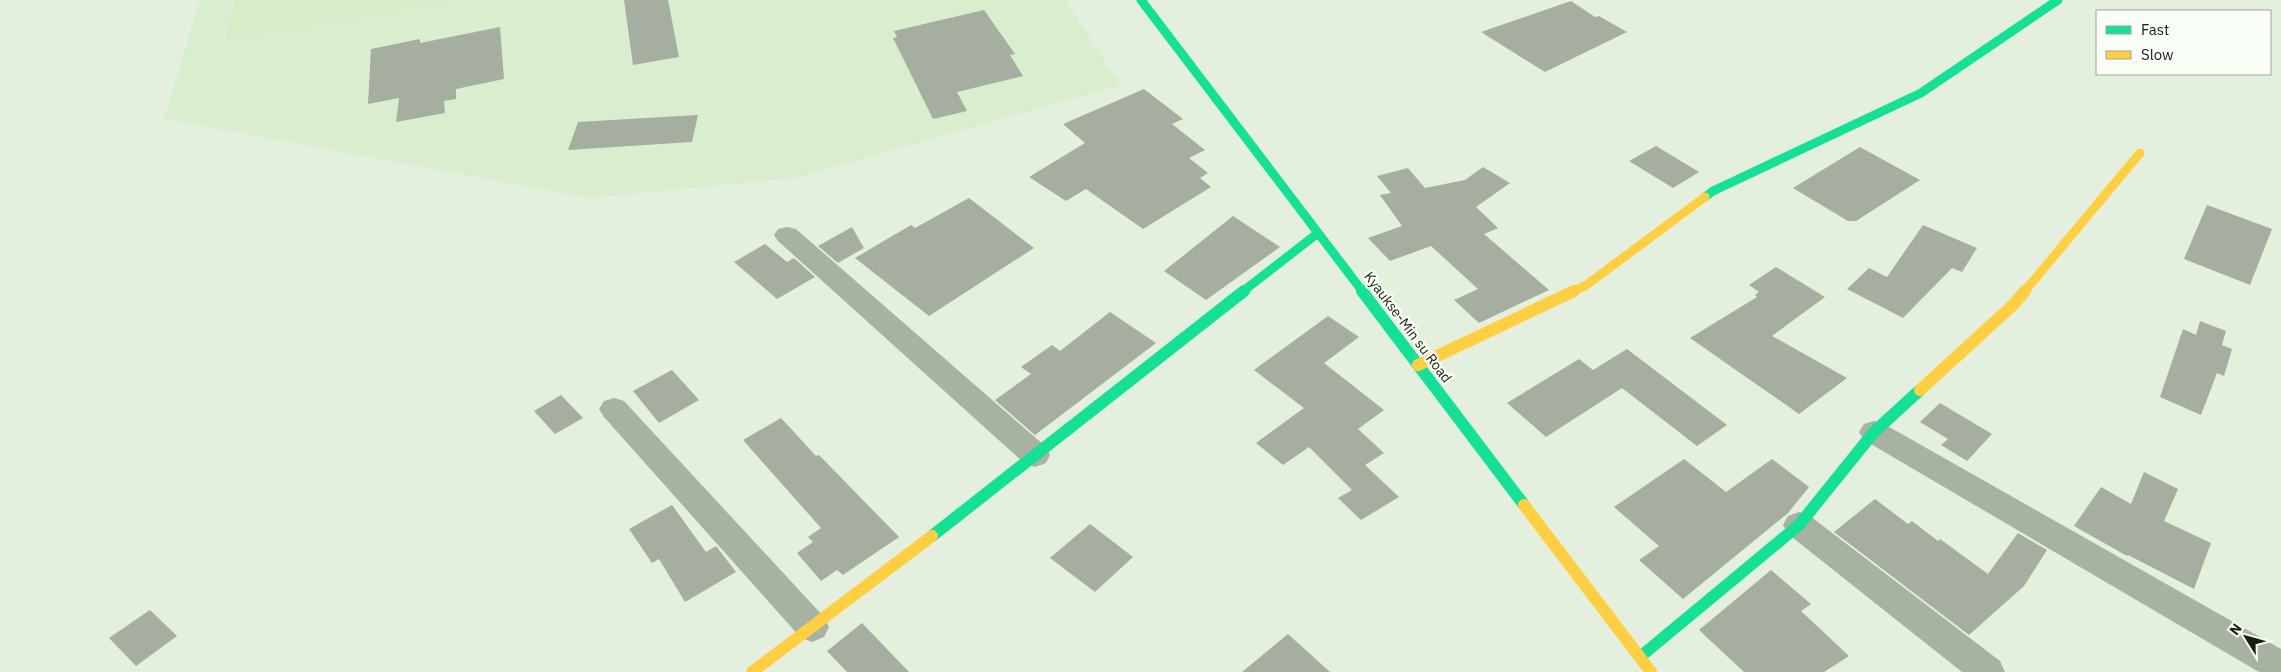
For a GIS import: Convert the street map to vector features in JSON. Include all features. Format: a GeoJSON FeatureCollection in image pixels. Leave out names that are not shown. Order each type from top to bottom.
{"type":"FeatureCollection","features":[{"type":"Feature","properties":{"kind":"street","name":"Kyaukse-Min su Road"},"geometry":{"type":"LineString","coordinates":[[1141,0],[1651,672]]}},
{"type":"Feature","properties":{"kind":"street"},"geometry":{"type":"LineString","coordinates":[[1418,365],[1585,286],[1713,191],[1921,93],[2058,0]]}},
{"type":"Feature","properties":{"kind":"street"},"geometry":{"type":"LineString","coordinates":[[1640,657],[1799,525],[1874,432],[2013,305],[2140,153]]}},
{"type":"Feature","properties":{"kind":"street"},"geometry":{"type":"LineString","coordinates":[[752,672],[1035,455],[1318,233]]}},
{"type":"Feature","properties":{"kind":"street"},"geometry":{"type":"LineString","coordinates":[[787,235],[1035,455]]}},
{"type":"Feature","properties":{"kind":"street"},"geometry":{"type":"LineString","coordinates":[[614,409],[812,627]]}},
{"type":"Feature","properties":{"kind":"street"},"geometry":{"type":"LineString","coordinates":[[1874,432],[2281,667]]}},
{"type":"Feature","properties":{"kind":"street"},"geometry":{"type":"LineString","coordinates":[[1799,525],[1988,672]]}},
{"type":"Feature","properties":{"kind":"shaded area"},"geometry":{"type":"Polygon","coordinates":[[[200,0],[1065,0],[1121,85],[796,178],[590,198],[164,119],[200,0]]]}},
{"type":"Feature","properties":{"kind":"shaded area"},"geometry":{"type":"Polygon","coordinates":[[[236,0],[457,0],[225,39],[236,0]]]}},
{"type":"Feature","properties":{"kind":"building"},"geometry":{"type":"Polygon","coordinates":[[[624,0],[668,0],[679,57],[633,65],[624,0]]]}},
{"type":"Feature","properties":{"kind":"building"},"geometry":{"type":"Polygon","coordinates":[[[1571,1],[1595,17],[1599,16],[1627,32],[1545,72],[1481,32],[1571,1]]]}},
{"type":"Feature","properties":{"kind":"building"},"geometry":{"type":"Polygon","coordinates":[[[984,10],[1015,54],[1010,55],[1023,76],[957,92],[967,111],[933,119],[893,38],[897,37],[894,31],[984,10]]]}},
{"type":"Feature","properties":{"kind":"building"},"geometry":{"type":"Polygon","coordinates":[[[500,27],[504,79],[456,89],[456,99],[444,101],[445,113],[396,122],[399,98],[368,104],[371,49],[420,39],[420,43],[500,27]]]}},
{"type":"Feature","properties":{"kind":"building"},"geometry":{"type":"Polygon","coordinates":[[[1144,89],[1183,119],[1172,124],[1205,150],[1189,158],[1208,173],[1200,178],[1211,187],[1143,229],[1086,189],[1066,201],[1029,177],[1085,143],[1063,124],[1144,89]]]}},
{"type":"Feature","properties":{"kind":"building"},"geometry":{"type":"Polygon","coordinates":[[[698,115],[692,142],[568,150],[578,122],[698,115]]]}},
{"type":"Feature","properties":{"kind":"building"},"geometry":{"type":"Polygon","coordinates":[[[1656,146],[1699,172],[1673,188],[1629,161],[1656,146]]]}},
{"type":"Feature","properties":{"kind":"building"},"geometry":{"type":"Polygon","coordinates":[[[1860,147],[1920,180],[1856,221],[1848,221],[1793,188],[1860,147]]]}},
{"type":"Feature","properties":{"kind":"building"},"geometry":{"type":"Polygon","coordinates":[[[1483,167],[1510,183],[1476,207],[1498,228],[1484,234],[1549,290],[1479,323],[1454,300],[1478,289],[1431,246],[1390,261],[1368,238],[1402,226],[1380,195],[1391,193],[1377,176],[1408,168],[1425,188],[1465,180],[1483,167]]]}},
{"type":"Feature","properties":{"kind":"building"},"geometry":{"type":"Polygon","coordinates":[[[969,198],[1034,248],[929,316],[855,258],[911,225],[915,228],[969,198]]]}},
{"type":"Feature","properties":{"kind":"building"},"geometry":{"type":"Polygon","coordinates":[[[2207,205],[2272,229],[2250,285],[2184,259],[2207,205]]]}},
{"type":"Feature","properties":{"kind":"building"},"geometry":{"type":"Polygon","coordinates":[[[1233,216],[1280,247],[1206,300],[1164,271],[1233,216]]]}},
{"type":"Feature","properties":{"kind":"building"},"geometry":{"type":"Polygon","coordinates":[[[1923,225],[1977,248],[1962,272],[1952,268],[1903,318],[1847,289],[1869,268],[1887,277],[1923,225]]]}},
{"type":"Feature","properties":{"kind":"building"},"geometry":{"type":"Polygon","coordinates":[[[852,227],[864,248],[838,263],[818,246],[852,227]]]}},
{"type":"Feature","properties":{"kind":"building"},"geometry":{"type":"Polygon","coordinates":[[[765,244],[787,262],[794,258],[815,277],[777,299],[734,262],[765,244]]]}},
{"type":"Feature","properties":{"kind":"building"},"geometry":{"type":"Polygon","coordinates":[[[1776,267],[1825,297],[1772,336],[1847,378],[1799,414],[1690,338],[1757,297],[1755,295],[1759,292],[1749,285],[1776,267]]]}},
{"type":"Feature","properties":{"kind":"building"},"geometry":{"type":"Polygon","coordinates":[[[1110,312],[1156,343],[1035,435],[995,400],[1031,374],[1021,367],[1052,345],[1060,351],[1110,312]]]}},
{"type":"Feature","properties":{"kind":"building"},"geometry":{"type":"Polygon","coordinates":[[[1328,316],[1359,337],[1324,363],[1384,410],[1358,429],[1384,453],[1365,465],[1399,497],[1361,520],[1338,498],[1352,490],[1309,447],[1283,465],[1256,443],[1304,408],[1254,370],[1328,316]]]}},
{"type":"Feature","properties":{"kind":"building"},"geometry":{"type":"Polygon","coordinates":[[[2200,321],[2226,331],[2222,345],[2232,349],[2224,376],[2217,373],[2201,415],[2160,397],[2183,329],[2196,335],[2200,321]]]}},
{"type":"Feature","properties":{"kind":"building"},"geometry":{"type":"Polygon","coordinates":[[[1627,349],[1727,425],[1697,446],[1622,388],[1546,437],[1507,403],[1579,359],[1593,370],[1627,349]]]}},
{"type":"Feature","properties":{"kind":"building"},"geometry":{"type":"Polygon","coordinates":[[[672,370],[699,400],[659,423],[633,391],[672,370]]]}},
{"type":"Feature","properties":{"kind":"building"},"geometry":{"type":"Polygon","coordinates":[[[561,395],[583,418],[555,434],[534,411],[561,395]]]}},
{"type":"Feature","properties":{"kind":"building"},"geometry":{"type":"Polygon","coordinates":[[[1940,403],[1992,434],[1967,461],[1941,445],[1948,439],[1920,422],[1940,403]]]}},
{"type":"Feature","properties":{"kind":"building"},"geometry":{"type":"Polygon","coordinates":[[[781,418],[816,456],[819,455],[899,537],[843,575],[837,570],[821,581],[797,553],[813,542],[808,537],[821,528],[743,440],[781,418]]]}},
{"type":"Feature","properties":{"kind":"building"},"geometry":{"type":"Polygon","coordinates":[[[1684,459],[1726,492],[1772,459],[1809,487],[1788,513],[1683,599],[1639,560],[1659,546],[1614,507],[1684,459]]]}},
{"type":"Feature","properties":{"kind":"building"},"geometry":{"type":"Polygon","coordinates":[[[2144,472],[2178,489],[2164,521],[2211,543],[2194,589],[2127,556],[2074,526],[2101,487],[2131,504],[2144,472]]]}},
{"type":"Feature","properties":{"kind":"building"},"geometry":{"type":"Polygon","coordinates":[[[1875,499],[1908,524],[1912,521],[1938,541],[1940,539],[1988,574],[2018,533],[2047,550],[2024,586],[1969,635],[1834,532],[1875,499]]]}},
{"type":"Feature","properties":{"kind":"building"},"geometry":{"type":"Polygon","coordinates":[[[672,505],[706,552],[716,546],[736,572],[685,602],[659,559],[652,563],[629,529],[672,505]]]}},
{"type":"Feature","properties":{"kind":"building"},"geometry":{"type":"Polygon","coordinates":[[[1090,524],[1133,557],[1095,592],[1050,558],[1090,524]]]}},
{"type":"Feature","properties":{"kind":"building"},"geometry":{"type":"Polygon","coordinates":[[[1771,570],[1811,604],[1801,611],[1849,656],[1824,672],[1744,672],[1699,630],[1771,570]]]}},
{"type":"Feature","properties":{"kind":"building"},"geometry":{"type":"Polygon","coordinates":[[[150,610],[177,636],[136,666],[109,638],[150,610]]]}},
{"type":"Feature","properties":{"kind":"building"},"geometry":{"type":"Polygon","coordinates":[[[862,623],[909,672],[847,672],[827,651],[862,623]]]}},
{"type":"Feature","properties":{"kind":"building"},"geometry":{"type":"Polygon","coordinates":[[[1288,634],[1330,672],[1242,672],[1288,634]]]}},
{"type":"Feature","properties":{"kind":"traffic: fast"},"geometry":{"type":"LineString","coordinates":[[1141,0],[1524,505]]}},
{"type":"Feature","properties":{"kind":"traffic: fast"},"geometry":{"type":"LineString","coordinates":[[1705,197],[1713,191],[1921,93],[2058,0]]}},
{"type":"Feature","properties":{"kind":"traffic: fast"},"geometry":{"type":"LineString","coordinates":[[932,536],[1318,233]]}},
{"type":"Feature","properties":{"kind":"traffic: fast"},"geometry":{"type":"LineString","coordinates":[[1640,657],[1799,525],[1874,432],[1920,390]]}},
{"type":"Feature","properties":{"kind":"traffic: slow"},"geometry":{"type":"LineString","coordinates":[[1920,390],[2013,305],[2140,153]]}},
{"type":"Feature","properties":{"kind":"traffic: slow"},"geometry":{"type":"LineString","coordinates":[[1418,365],[1585,286],[1705,197]]}},
{"type":"Feature","properties":{"kind":"traffic: slow"},"geometry":{"type":"LineString","coordinates":[[1524,505],[1651,672]]}},
{"type":"Feature","properties":{"kind":"traffic: slow"},"geometry":{"type":"LineString","coordinates":[[752,672],[932,536]]}}]}
